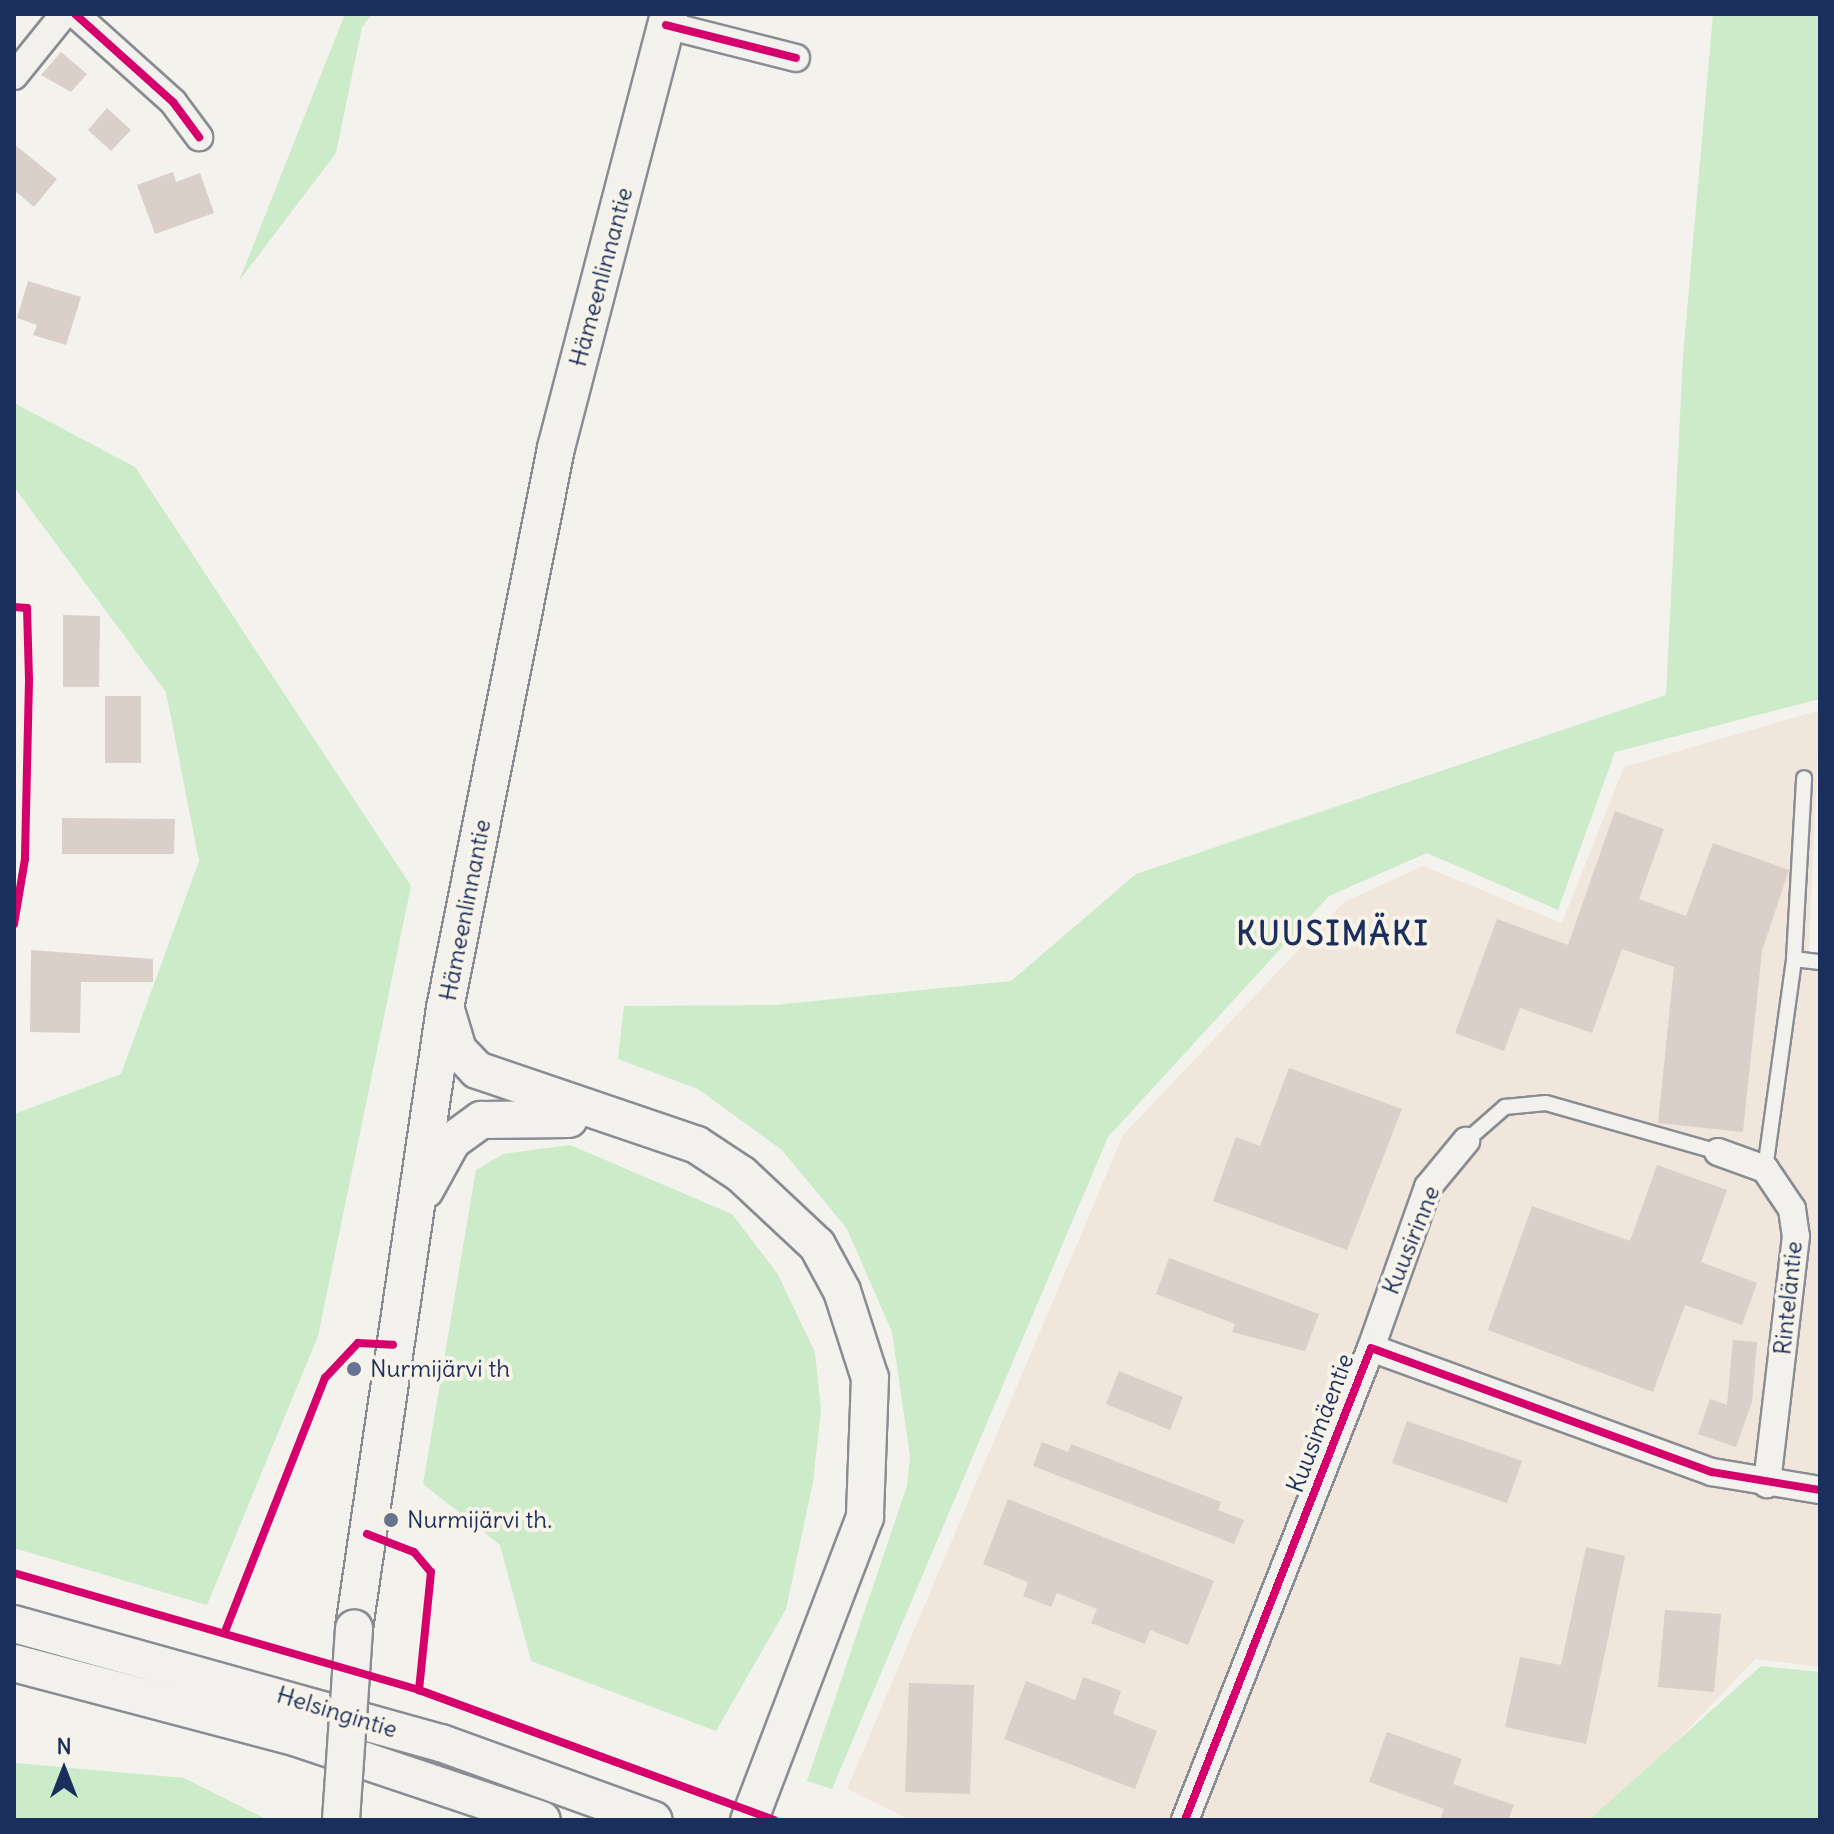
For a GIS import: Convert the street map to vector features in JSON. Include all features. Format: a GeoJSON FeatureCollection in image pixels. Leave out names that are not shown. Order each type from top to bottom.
{"type":"FeatureCollection","features":[{"type":"Feature","properties":{"kind":"main road","name":"Hämeenlinnantie"},"geometry":{"type":"LineString","coordinates":[[341,1820],[354,1628],[410,1224],[445,1008],[556,448],[668,20]]}},
{"type":"Feature","properties":{"kind":"main road"},"geometry":{"type":"LineString","coordinates":[[445,1008],[458,1050],[477,1070],[654,1128],[741,1174],[817,1245],[842,1291],[870,1378],[865,1517],[749,1820]]}},
{"type":"Feature","properties":{"kind":"main road"},"geometry":{"type":"LineString","coordinates":[[410,1224],[436,1163],[481,1120],[519,1114],[654,1128]]}},
{"type":"Feature","properties":{"kind":"main road","name":"Helsingintie"},"geometry":{"type":"LineString","coordinates":[[14,1624],[441,1743],[654,1820]]}},
{"type":"Feature","properties":{"kind":"main road","name":"Helsingintie"},"geometry":{"type":"LineString","coordinates":[[14,1663],[297,1738],[542,1820]]}},
{"type":"Feature","properties":{"kind":"street"},"geometry":{"type":"LineString","coordinates":[[14,76],[64,14]]}},
{"type":"Feature","properties":{"kind":"street"},"geometry":{"type":"LineString","coordinates":[[75,14],[173,102],[199,137]]}},
{"type":"Feature","properties":{"kind":"street"},"geometry":{"type":"LineString","coordinates":[[668,20],[796,58]]}},
{"type":"Feature","properties":{"kind":"street","name":"Kuusirinne"},"geometry":{"type":"LineString","coordinates":[[1371,1348],[1428,1187],[1466,1141]]}},
{"type":"Feature","properties":{"kind":"street"},"geometry":{"type":"LineString","coordinates":[[1718,1152],[1765,1169]]}},
{"type":"Feature","properties":{"kind":"street","name":"Rinteläntie"},"geometry":{"type":"LineString","coordinates":[[1765,1169],[1792,1209],[1796,1236],[1767,1484]]}},
{"type":"Feature","properties":{"kind":"street","name":"Kuusimäentie"},"geometry":{"type":"LineString","coordinates":[[1185,1820],[1371,1348],[1712,1472],[1767,1484],[1820,1490]]}},
{"type":"Feature","properties":{"kind":"lane"},"geometry":{"type":"LineString","coordinates":[[1765,1169],[1794,959],[1804,778]]}},
{"type":"Feature","properties":{"kind":"lane"},"geometry":{"type":"LineString","coordinates":[[1794,959],[1820,962]]}},
{"type":"Feature","properties":{"kind":"lane"},"geometry":{"type":"LineString","coordinates":[[1466,1141],[1505,1107],[1546,1103],[1718,1152]]}},
{"type":"Feature","properties":{"kind":"shaded area"},"geometry":{"type":"Polygon","coordinates":[[[1820,710],[1808,965],[1820,966],[1820,1667],[1755,1659],[1602,1820],[910,1820],[847,1789],[1123,1135],[1344,902],[1423,866],[1562,923],[1624,767],[1820,710]]]}},
{"type":"Feature","properties":{"kind":"green space"},"geometry":{"type":"Polygon","coordinates":[[[345,14],[372,14],[362,27],[336,153],[239,281],[345,14]]]}},
{"type":"Feature","properties":{"kind":"green space"},"geometry":{"type":"Polygon","coordinates":[[[1713,14],[1820,14],[1820,699],[1615,752],[1558,910],[1427,853],[1329,896],[1108,1137],[832,1789],[807,1781],[907,1486],[910,1456],[892,1332],[847,1229],[782,1150],[698,1089],[618,1059],[624,1006],[775,1005],[1011,981],[1136,874],[1666,695],[1683,356],[1713,14]]]}},
{"type":"Feature","properties":{"kind":"green space"},"geometry":{"type":"Polygon","coordinates":[[[14,403],[135,467],[411,886],[318,1336],[207,1605],[14,1548],[14,1114],[121,1074],[199,861],[166,692],[14,487],[14,403]]]}},
{"type":"Feature","properties":{"kind":"green space"},"geometry":{"type":"Polygon","coordinates":[[[570,1145],[732,1214],[777,1273],[815,1352],[821,1410],[813,1482],[786,1609],[716,1731],[531,1661],[500,1545],[423,1484],[476,1170],[503,1154],[570,1145]]]}},
{"type":"Feature","properties":{"kind":"green space"},"geometry":{"type":"Polygon","coordinates":[[[1761,1666],[1820,1672],[1820,1820],[1589,1820],[1761,1666]]]}},
{"type":"Feature","properties":{"kind":"green space"},"geometry":{"type":"Polygon","coordinates":[[[15,1763],[184,1778],[268,1820],[14,1820],[15,1763]]]}},
{"type":"Feature","properties":{"kind":"building"},"geometry":{"type":"Polygon","coordinates":[[[61,52],[87,74],[71,92],[41,75],[61,52]]]}},
{"type":"Feature","properties":{"kind":"building"},"geometry":{"type":"Polygon","coordinates":[[[107,108],[131,130],[111,151],[88,130],[107,108]]]}},
{"type":"Feature","properties":{"kind":"building"},"geometry":{"type":"Polygon","coordinates":[[[14,144],[57,179],[34,207],[14,190],[14,144]]]}},
{"type":"Feature","properties":{"kind":"building"},"geometry":{"type":"Polygon","coordinates":[[[173,172],[176,182],[200,173],[214,213],[155,234],[137,185],[173,172]]]}},
{"type":"Feature","properties":{"kind":"building"},"geometry":{"type":"Polygon","coordinates":[[[28,281],[81,297],[66,345],[33,335],[37,325],[17,318],[28,281]]]}},
{"type":"Feature","properties":{"kind":"building"},"geometry":{"type":"Polygon","coordinates":[[[63,615],[100,616],[99,687],[63,687],[63,615]]]}},
{"type":"Feature","properties":{"kind":"building"},"geometry":{"type":"Polygon","coordinates":[[[105,696],[141,696],[141,763],[105,763],[105,696]]]}},
{"type":"Feature","properties":{"kind":"building"},"geometry":{"type":"Polygon","coordinates":[[[1615,811],[1664,829],[1639,899],[1686,916],[1713,843],[1789,870],[1762,951],[1743,1132],[1658,1123],[1674,967],[1622,949],[1592,1033],[1520,1008],[1504,1051],[1455,1033],[1497,919],[1568,945],[1615,811]]]}},
{"type":"Feature","properties":{"kind":"building"},"geometry":{"type":"Polygon","coordinates":[[[62,818],[175,819],[174,854],[62,854],[62,818]]]}},
{"type":"Feature","properties":{"kind":"building"},"geometry":{"type":"Polygon","coordinates":[[[31,950],[153,959],[153,982],[81,982],[80,1033],[30,1032],[31,950]]]}},
{"type":"Feature","properties":{"kind":"building"},"geometry":{"type":"Polygon","coordinates":[[[1289,1068],[1402,1109],[1347,1250],[1213,1201],[1236,1137],[1260,1146],[1289,1068]]]}},
{"type":"Feature","properties":{"kind":"building"},"geometry":{"type":"Polygon","coordinates":[[[1657,1165],[1727,1190],[1701,1262],[1757,1283],[1742,1325],[1685,1305],[1653,1392],[1488,1330],[1532,1206],[1630,1241],[1657,1165]]]}},
{"type":"Feature","properties":{"kind":"building"},"geometry":{"type":"Polygon","coordinates":[[[1169,1258],[1319,1314],[1305,1351],[1232,1332],[1235,1324],[1156,1294],[1169,1258]]]}},
{"type":"Feature","properties":{"kind":"building"},"geometry":{"type":"Polygon","coordinates":[[[1733,1340],[1757,1342],[1752,1402],[1736,1447],[1698,1434],[1710,1399],[1727,1405],[1733,1340]]]}},
{"type":"Feature","properties":{"kind":"building"},"geometry":{"type":"Polygon","coordinates":[[[1119,1371],[1183,1397],[1170,1430],[1106,1404],[1119,1371]]]}},
{"type":"Feature","properties":{"kind":"building"},"geometry":{"type":"Polygon","coordinates":[[[1407,1421],[1522,1461],[1507,1503],[1392,1463],[1407,1421]]]}},
{"type":"Feature","properties":{"kind":"building"},"geometry":{"type":"Polygon","coordinates":[[[1042,1442],[1068,1452],[1071,1444],[1221,1502],[1218,1510],[1244,1520],[1234,1544],[1033,1466],[1042,1442]]]}},
{"type":"Feature","properties":{"kind":"building"},"geometry":{"type":"Polygon","coordinates":[[[1008,1499],[1214,1581],[1188,1645],[1150,1630],[1145,1644],[1091,1623],[1097,1609],[1057,1593],[1051,1607],[1023,1596],[1028,1582],[983,1564],[1008,1499]]]}},
{"type":"Feature","properties":{"kind":"building"},"geometry":{"type":"Polygon","coordinates":[[[1586,1547],[1625,1556],[1586,1744],[1505,1727],[1520,1657],[1561,1665],[1586,1547]]]}},
{"type":"Feature","properties":{"kind":"building"},"geometry":{"type":"Polygon","coordinates":[[[1665,1610],[1721,1614],[1714,1692],[1658,1687],[1665,1610]]]}},
{"type":"Feature","properties":{"kind":"building"},"geometry":{"type":"Polygon","coordinates":[[[1083,1677],[1121,1691],[1113,1714],[1157,1731],[1135,1789],[1004,1739],[1026,1681],[1075,1700],[1083,1677]]]}},
{"type":"Feature","properties":{"kind":"building"},"geometry":{"type":"Polygon","coordinates":[[[909,1683],[974,1685],[970,1794],[905,1792],[909,1683]]]}},
{"type":"Feature","properties":{"kind":"building"},"geometry":{"type":"Polygon","coordinates":[[[1387,1732],[1462,1759],[1453,1784],[1514,1805],[1508,1820],[1440,1820],[1444,1809],[1369,1782],[1387,1732]]]}},
{"type":"Feature","properties":{"kind":"cycle path"},"geometry":{"type":"LineString","coordinates":[[75,14],[173,102],[199,137]]}},
{"type":"Feature","properties":{"kind":"cycle path"},"geometry":{"type":"LineString","coordinates":[[666,25],[796,58]]}},
{"type":"Feature","properties":{"kind":"cycle path"},"geometry":{"type":"LineString","coordinates":[[14,607],[27,608],[29,680],[25,859],[14,924]]}},
{"type":"Feature","properties":{"kind":"cycle path"},"geometry":{"type":"LineString","coordinates":[[226,1629],[325,1378],[358,1343],[393,1345]]}},
{"type":"Feature","properties":{"kind":"cycle path"},"geometry":{"type":"LineString","coordinates":[[1185,1820],[1371,1348],[1712,1472],[1820,1490]]}},
{"type":"Feature","properties":{"kind":"cycle path"},"geometry":{"type":"LineString","coordinates":[[367,1534],[414,1552],[431,1572],[419,1690]]}},
{"type":"Feature","properties":{"kind":"cycle path"},"geometry":{"type":"LineString","coordinates":[[14,1573],[419,1690],[774,1820]]}},
{"type":"Feature","properties":{"kind":"place","name":"Nurmijärvi th"},"geometry":{"type":"Point","coordinates":[354,1369]}},
{"type":"Feature","properties":{"kind":"place","name":"Nurmijärvi th."},"geometry":{"type":"Point","coordinates":[391,1520]}},
{"type":"Feature","properties":{"kind":"district","name":"KUUSIMÄKI"},"geometry":{"type":"Point","coordinates":[1333,934]}}]}
